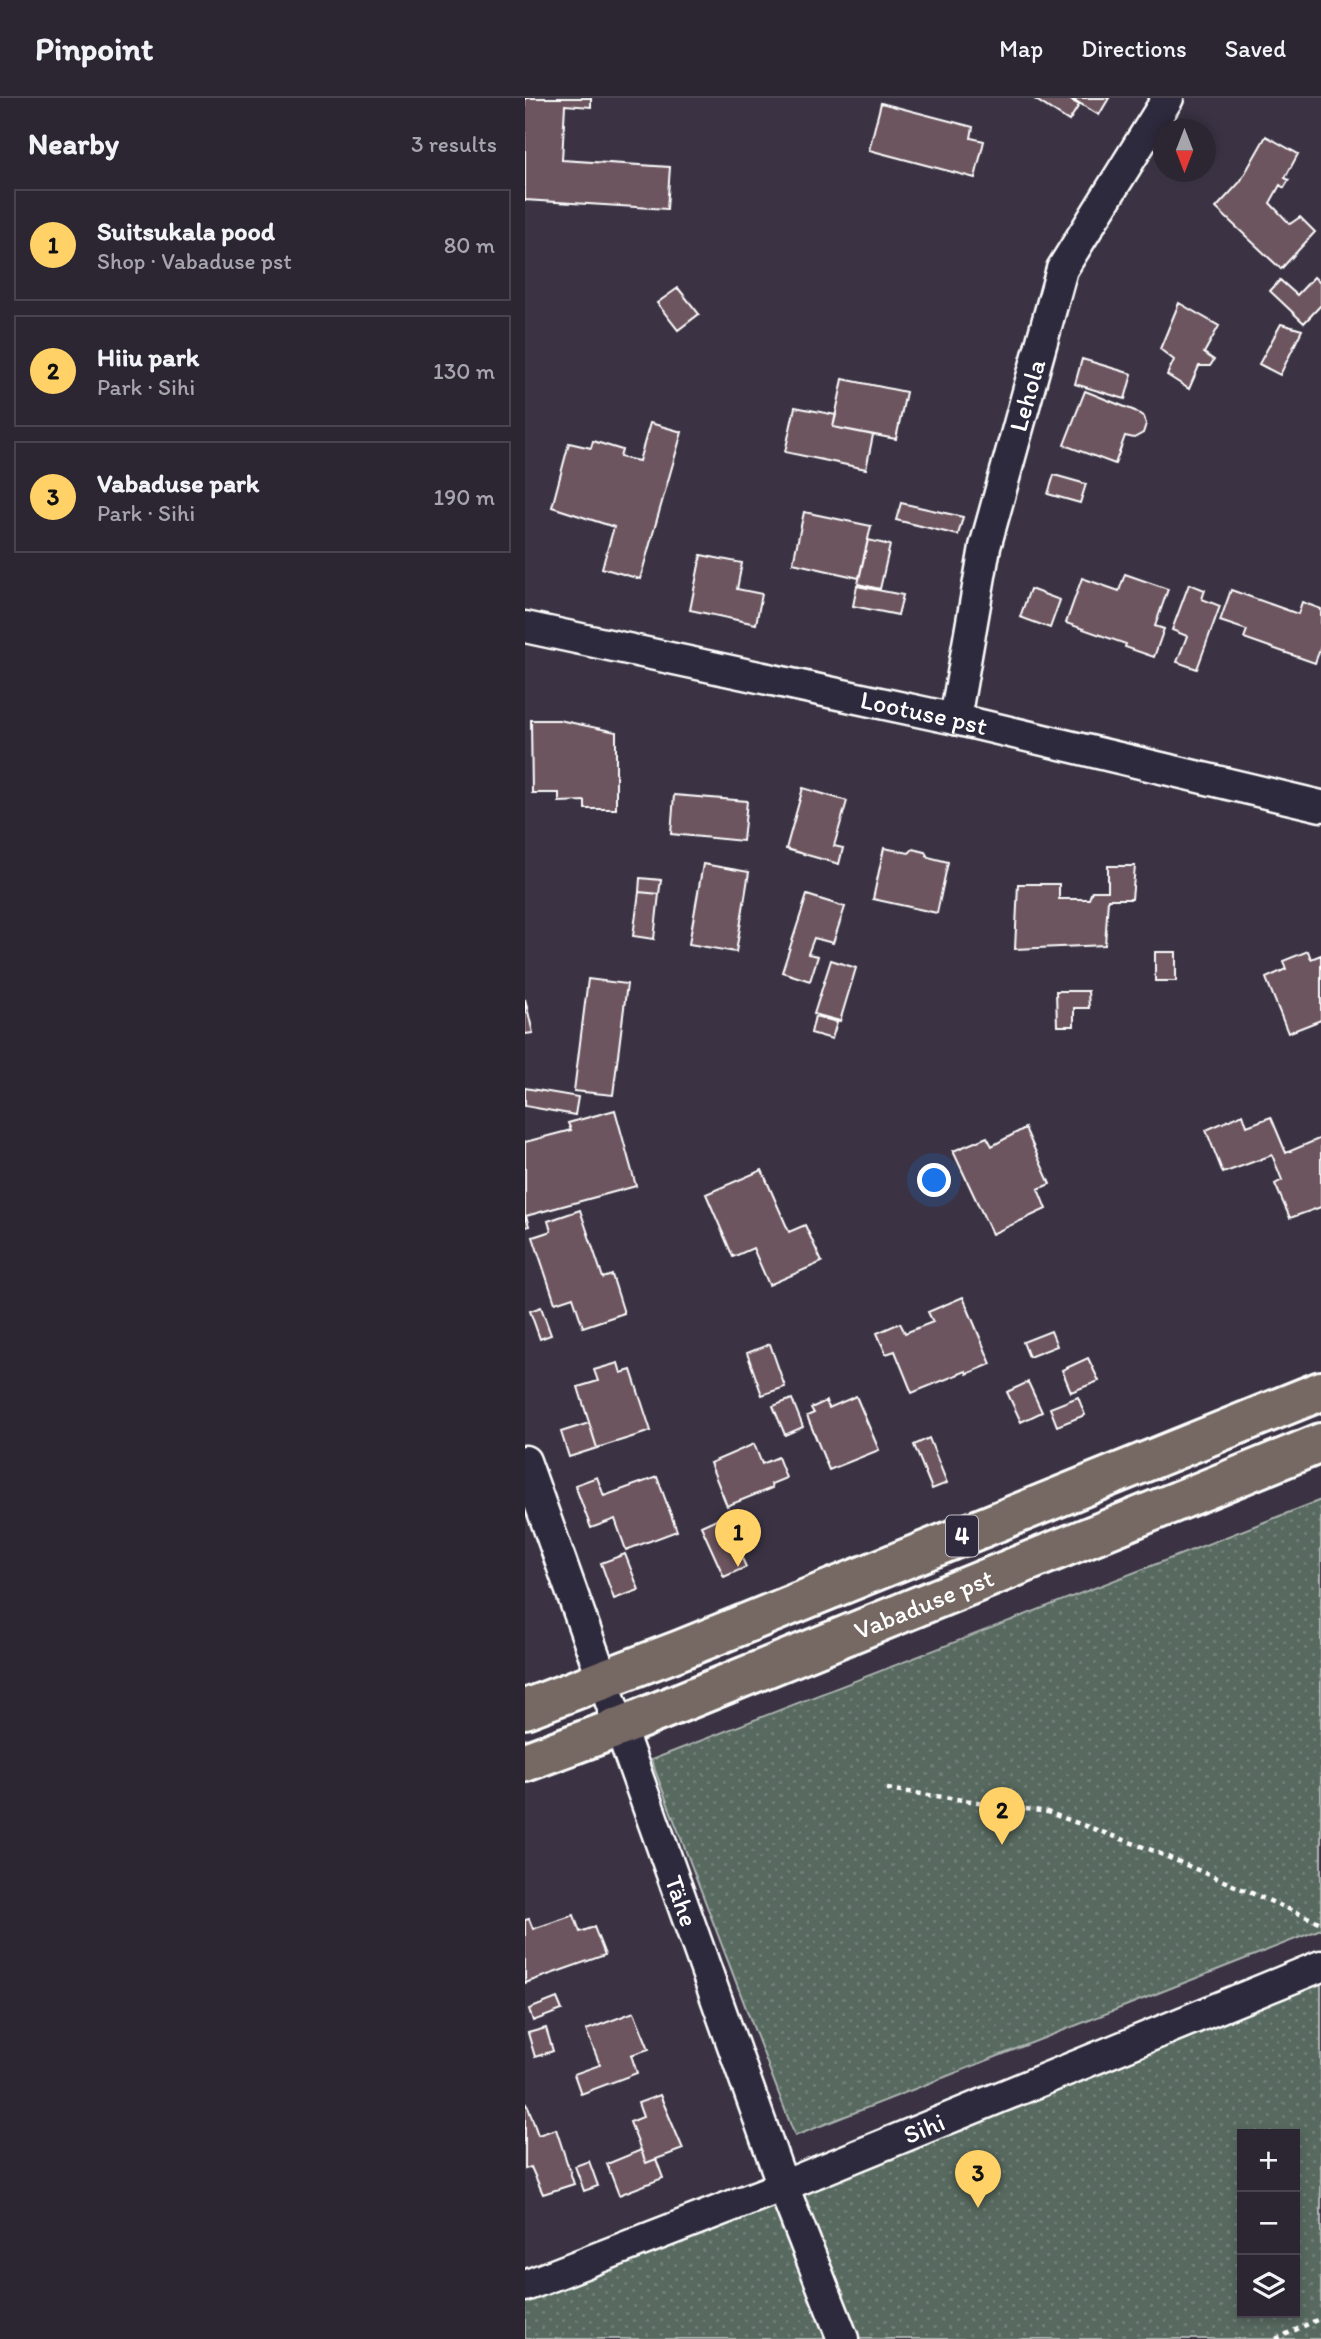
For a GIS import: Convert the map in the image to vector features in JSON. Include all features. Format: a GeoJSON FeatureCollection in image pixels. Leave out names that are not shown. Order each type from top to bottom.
{"type":"FeatureCollection","features":[{"type":"Feature","properties":{"kind":"highway","name":"Vabaduse pst"},"geometry":{"type":"LineString","coordinates":[[525,1709],[603,1681],[1321,1391]]}},
{"type":"Feature","properties":{"kind":"highway","name":"Vabaduse pst"},"geometry":{"type":"LineString","coordinates":[[525,1762],[619,1727],[1321,1443]]}},
{"type":"Feature","properties":{"kind":"street","name":"Lehola"},"geometry":{"type":"LineString","coordinates":[[955,719],[985,547],[1062,269],[1168,98]]}},
{"type":"Feature","properties":{"kind":"street","name":"Lootuse pst"},"geometry":{"type":"LineString","coordinates":[[525,627],[955,719],[1321,806]]}},
{"type":"Feature","properties":{"kind":"street","name":"Tähe"},"geometry":{"type":"LineString","coordinates":[[525,1461],[783,2186],[842,2339]]}},
{"type":"Feature","properties":{"kind":"street","name":"Sihi"},"geometry":{"type":"LineString","coordinates":[[525,2286],[783,2186],[1321,1966]]}},
{"type":"Feature","properties":{"kind":"path"},"geometry":{"type":"LineString","coordinates":[[887,1789],[1047,1812],[1149,1849],[1321,1923]]}},
{"type":"Feature","properties":{"kind":"path"},"geometry":{"type":"LineString","coordinates":[[1276,2339],[1321,2318]]}},
{"type":"Feature","properties":{"kind":"green space"},"geometry":{"type":"Polygon","coordinates":[[[1321,1500],[1321,1929],[795,2136],[651,1760],[1321,1500]]]}},
{"type":"Feature","properties":{"kind":"green space"},"geometry":{"type":"Polygon","coordinates":[[[1321,1972],[1321,2339],[525,2339],[525,2282],[1321,1972]]]}},
{"type":"Feature","properties":{"kind":"building"},"geometry":{"type":"Polygon","coordinates":[[[525,98],[591,98],[591,107],[565,105],[562,160],[670,167],[667,209],[525,200],[525,98]]]}},
{"type":"Feature","properties":{"kind":"building"},"geometry":{"type":"Polygon","coordinates":[[[1033,98],[1067,98],[1079,105],[1069,121],[1033,98]]]}},
{"type":"Feature","properties":{"kind":"building"},"geometry":{"type":"Polygon","coordinates":[[[1071,98],[1109,98],[1099,115],[1071,98]]]}},
{"type":"Feature","properties":{"kind":"building"},"geometry":{"type":"Polygon","coordinates":[[[881,103],[973,127],[971,138],[984,141],[975,178],[869,150],[881,103]]]}},
{"type":"Feature","properties":{"kind":"building"},"geometry":{"type":"Polygon","coordinates":[[[1266,136],[1298,154],[1285,178],[1289,180],[1284,188],[1280,185],[1270,203],[1290,224],[1300,217],[1315,232],[1281,269],[1216,208],[1240,182],[1266,136]]]}},
{"type":"Feature","properties":{"kind":"building"},"geometry":{"type":"Polygon","coordinates":[[[1314,277],[1321,284],[1321,305],[1304,323],[1270,291],[1280,280],[1297,295],[1314,277]]]}},
{"type":"Feature","properties":{"kind":"building"},"geometry":{"type":"Polygon","coordinates":[[[678,288],[699,314],[678,330],[657,303],[678,288]]]}},
{"type":"Feature","properties":{"kind":"building"},"geometry":{"type":"Polygon","coordinates":[[[1179,303],[1219,326],[1204,353],[1214,360],[1210,366],[1199,366],[1189,389],[1167,375],[1174,360],[1160,349],[1179,303]]]}},
{"type":"Feature","properties":{"kind":"building"},"geometry":{"type":"Polygon","coordinates":[[[1281,324],[1302,330],[1280,375],[1259,364],[1281,324]]]}},
{"type":"Feature","properties":{"kind":"building"},"geometry":{"type":"Polygon","coordinates":[[[1082,359],[1132,374],[1125,399],[1075,384],[1082,359]]]}},
{"type":"Feature","properties":{"kind":"building"},"geometry":{"type":"Polygon","coordinates":[[[843,379],[906,392],[896,439],[833,427],[843,379]]]}},
{"type":"Feature","properties":{"kind":"building"},"geometry":{"type":"Polygon","coordinates":[[[1085,391],[1144,417],[1146,424],[1143,433],[1134,438],[1125,436],[1115,464],[1064,445],[1085,391]]]}},
{"type":"Feature","properties":{"kind":"building"},"geometry":{"type":"Polygon","coordinates":[[[795,407],[836,415],[833,427],[873,435],[866,469],[785,452],[795,407]]]}},
{"type":"Feature","properties":{"kind":"building"},"geometry":{"type":"Polygon","coordinates":[[[650,423],[682,432],[640,579],[602,568],[614,527],[552,507],[569,443],[591,448],[593,441],[622,450],[620,457],[639,461],[650,423]]]}},
{"type":"Feature","properties":{"kind":"building"},"geometry":{"type":"Polygon","coordinates":[[[1054,475],[1086,484],[1080,503],[1048,494],[1054,475]]]}},
{"type":"Feature","properties":{"kind":"building"},"geometry":{"type":"Polygon","coordinates":[[[901,503],[963,517],[958,535],[896,520],[901,503]]]}},
{"type":"Feature","properties":{"kind":"building"},"geometry":{"type":"Polygon","coordinates":[[[804,512],[871,526],[859,578],[793,563],[804,512]]]}},
{"type":"Feature","properties":{"kind":"building"},"geometry":{"type":"Polygon","coordinates":[[[868,540],[890,545],[880,589],[858,584],[868,540]]]}},
{"type":"Feature","properties":{"kind":"building"},"geometry":{"type":"Polygon","coordinates":[[[701,555],[742,563],[737,589],[762,594],[756,624],[690,610],[701,555]]]}},
{"type":"Feature","properties":{"kind":"building"},"geometry":{"type":"Polygon","coordinates":[[[1125,574],[1168,589],[1155,626],[1164,629],[1154,657],[1066,623],[1082,578],[1119,591],[1125,574]]]}},
{"type":"Feature","properties":{"kind":"building"},"geometry":{"type":"Polygon","coordinates":[[[1189,584],[1205,590],[1202,599],[1220,606],[1197,669],[1177,662],[1187,636],[1172,630],[1189,584]]]}},
{"type":"Feature","properties":{"kind":"building"},"geometry":{"type":"Polygon","coordinates":[[[857,586],[903,595],[898,615],[853,606],[857,586]]]}},
{"type":"Feature","properties":{"kind":"building"},"geometry":{"type":"Polygon","coordinates":[[[1030,589],[1060,600],[1050,628],[1020,617],[1030,589]]]}},
{"type":"Feature","properties":{"kind":"building"},"geometry":{"type":"Polygon","coordinates":[[[1231,590],[1298,614],[1302,602],[1321,609],[1321,646],[1315,663],[1244,638],[1247,630],[1220,621],[1231,590]]]}},
{"type":"Feature","properties":{"kind":"building"},"geometry":{"type":"Polygon","coordinates":[[[531,720],[559,720],[616,732],[616,809],[585,809],[585,801],[559,802],[559,793],[532,793],[531,720]]]}},
{"type":"Feature","properties":{"kind":"building"},"geometry":{"type":"Polygon","coordinates":[[[803,788],[847,801],[834,846],[843,848],[839,864],[786,849],[803,788]]]}},
{"type":"Feature","properties":{"kind":"building"},"geometry":{"type":"Polygon","coordinates":[[[674,795],[747,801],[743,841],[671,834],[674,795]]]}},
{"type":"Feature","properties":{"kind":"building"},"geometry":{"type":"Polygon","coordinates":[[[884,848],[909,853],[913,849],[925,852],[928,857],[948,862],[937,913],[873,899],[884,848]]]}},
{"type":"Feature","properties":{"kind":"building"},"geometry":{"type":"Polygon","coordinates":[[[703,864],[749,872],[736,952],[689,944],[703,864]]]}},
{"type":"Feature","properties":{"kind":"building"},"geometry":{"type":"Polygon","coordinates":[[[1108,866],[1135,866],[1132,899],[1108,899],[1105,945],[1015,949],[1018,884],[1059,884],[1059,899],[1089,899],[1092,891],[1108,891],[1108,866]]]}},
{"type":"Feature","properties":{"kind":"building"},"geometry":{"type":"Polygon","coordinates":[[[640,878],[661,880],[659,894],[639,892],[640,878]]]}},
{"type":"Feature","properties":{"kind":"building"},"geometry":{"type":"Polygon","coordinates":[[[639,892],[659,894],[654,939],[633,936],[639,892]]]}},
{"type":"Feature","properties":{"kind":"building"},"geometry":{"type":"Polygon","coordinates":[[[807,895],[845,907],[833,943],[814,938],[808,954],[818,956],[810,981],[782,972],[807,895]]]}},
{"type":"Feature","properties":{"kind":"building"},"geometry":{"type":"Polygon","coordinates":[[[1308,951],[1311,959],[1321,955],[1321,1020],[1288,1033],[1266,978],[1286,969],[1283,961],[1308,951]]]}},
{"type":"Feature","properties":{"kind":"building"},"geometry":{"type":"Polygon","coordinates":[[[1155,952],[1176,952],[1176,981],[1155,981],[1155,952]]]}},
{"type":"Feature","properties":{"kind":"building"},"geometry":{"type":"Polygon","coordinates":[[[831,960],[856,968],[840,1021],[814,1014],[831,960]]]}},
{"type":"Feature","properties":{"kind":"building"},"geometry":{"type":"Polygon","coordinates":[[[588,979],[627,984],[613,1095],[574,1091],[588,979]]]}},
{"type":"Feature","properties":{"kind":"building"},"geometry":{"type":"Polygon","coordinates":[[[1056,991],[1088,991],[1089,1008],[1074,1008],[1074,1026],[1057,1026],[1056,991]]]}},
{"type":"Feature","properties":{"kind":"building"},"geometry":{"type":"Polygon","coordinates":[[[525,999],[533,1033],[525,1034],[525,999]]]}},
{"type":"Feature","properties":{"kind":"building"},"geometry":{"type":"Polygon","coordinates":[[[815,1016],[837,1022],[832,1039],[811,1033],[815,1016]]]}},
{"type":"Feature","properties":{"kind":"building"},"geometry":{"type":"Polygon","coordinates":[[[525,1088],[578,1097],[575,1115],[525,1106],[525,1088]]]}},
{"type":"Feature","properties":{"kind":"building"},"geometry":{"type":"Polygon","coordinates":[[[615,1110],[636,1186],[526,1216],[529,1226],[525,1227],[525,1142],[571,1130],[568,1123],[615,1110]]]}},
{"type":"Feature","properties":{"kind":"building"},"geometry":{"type":"Polygon","coordinates":[[[1243,1114],[1247,1126],[1271,1117],[1286,1153],[1321,1138],[1321,1207],[1290,1218],[1275,1184],[1282,1180],[1272,1155],[1223,1173],[1206,1130],[1243,1114]]]}},
{"type":"Feature","properties":{"kind":"building"},"geometry":{"type":"Polygon","coordinates":[[[1025,1128],[1050,1184],[1038,1189],[1046,1209],[992,1234],[953,1151],[987,1137],[992,1146],[1025,1128]]]}},
{"type":"Feature","properties":{"kind":"building"},"geometry":{"type":"Polygon","coordinates":[[[762,1170],[789,1232],[805,1225],[822,1262],[769,1285],[753,1248],[733,1257],[706,1194],[762,1170]]]}},
{"type":"Feature","properties":{"kind":"building"},"geometry":{"type":"Polygon","coordinates":[[[580,1210],[603,1278],[612,1275],[624,1313],[583,1327],[573,1297],[555,1303],[533,1237],[551,1231],[548,1221],[580,1210]]]}},
{"type":"Feature","properties":{"kind":"building"},"geometry":{"type":"Polygon","coordinates":[[[963,1297],[991,1364],[912,1393],[895,1351],[886,1354],[877,1333],[900,1323],[905,1333],[933,1322],[928,1312],[963,1297]]]}},
{"type":"Feature","properties":{"kind":"building"},"geometry":{"type":"Polygon","coordinates":[[[541,1307],[551,1335],[540,1339],[530,1311],[541,1307]]]}},
{"type":"Feature","properties":{"kind":"building"},"geometry":{"type":"Polygon","coordinates":[[[1051,1331],[1057,1346],[1029,1357],[1023,1342],[1051,1331]]]}},
{"type":"Feature","properties":{"kind":"building"},"geometry":{"type":"Polygon","coordinates":[[[770,1344],[785,1387],[762,1395],[747,1353],[770,1344]]]}},
{"type":"Feature","properties":{"kind":"building"},"geometry":{"type":"Polygon","coordinates":[[[1088,1358],[1099,1381],[1071,1392],[1062,1370],[1088,1358]]]}},
{"type":"Feature","properties":{"kind":"building"},"geometry":{"type":"Polygon","coordinates":[[[618,1363],[621,1373],[631,1370],[651,1431],[597,1448],[578,1387],[598,1381],[594,1370],[618,1363]]]}},
{"type":"Feature","properties":{"kind":"building"},"geometry":{"type":"Polygon","coordinates":[[[1028,1382],[1042,1412],[1021,1422],[1007,1392],[1028,1382]]]}},
{"type":"Feature","properties":{"kind":"building"},"geometry":{"type":"Polygon","coordinates":[[[856,1396],[879,1450],[829,1470],[807,1416],[814,1413],[811,1408],[826,1401],[829,1408],[856,1396]]]}},
{"type":"Feature","properties":{"kind":"building"},"geometry":{"type":"Polygon","coordinates":[[[1078,1397],[1085,1415],[1057,1426],[1050,1408],[1078,1397]]]}},
{"type":"Feature","properties":{"kind":"building"},"geometry":{"type":"Polygon","coordinates":[[[792,1399],[803,1427],[785,1435],[773,1406],[792,1399]]]}},
{"type":"Feature","properties":{"kind":"building"},"geometry":{"type":"Polygon","coordinates":[[[589,1423],[597,1448],[569,1457],[561,1432],[589,1423]]]}},
{"type":"Feature","properties":{"kind":"building"},"geometry":{"type":"Polygon","coordinates":[[[929,1438],[947,1483],[932,1489],[914,1445],[929,1438]]]}},
{"type":"Feature","properties":{"kind":"building"},"geometry":{"type":"Polygon","coordinates":[[[754,1444],[762,1464],[778,1457],[786,1478],[771,1484],[772,1488],[727,1506],[710,1463],[754,1444]]]}},
{"type":"Feature","properties":{"kind":"building"},"geometry":{"type":"Polygon","coordinates":[[[597,1477],[604,1496],[657,1477],[677,1531],[626,1550],[615,1519],[591,1528],[575,1485],[597,1477]]]}},
{"type":"Feature","properties":{"kind":"building"},"geometry":{"type":"Polygon","coordinates":[[[723,1516],[746,1567],[724,1577],[701,1526],[723,1516]]]}},
{"type":"Feature","properties":{"kind":"building"},"geometry":{"type":"Polygon","coordinates":[[[625,1554],[639,1590],[614,1599],[601,1563],[625,1554]]]}},
{"type":"Feature","properties":{"kind":"building"},"geometry":{"type":"Polygon","coordinates":[[[574,1915],[580,1932],[594,1927],[605,1955],[525,1983],[525,1920],[529,1919],[533,1929],[574,1915]]]}},
{"type":"Feature","properties":{"kind":"building"},"geometry":{"type":"Polygon","coordinates":[[[557,1998],[562,2010],[533,2021],[529,2009],[557,1998]]]}},
{"type":"Feature","properties":{"kind":"building"},"geometry":{"type":"Polygon","coordinates":[[[634,2012],[649,2049],[631,2055],[637,2073],[581,2094],[574,2074],[600,2065],[586,2030],[634,2012]]]}},
{"type":"Feature","properties":{"kind":"building"},"geometry":{"type":"Polygon","coordinates":[[[546,2028],[553,2051],[535,2057],[528,2033],[546,2028]]]}},
{"type":"Feature","properties":{"kind":"building"},"geometry":{"type":"Polygon","coordinates":[[[660,2095],[683,2149],[646,2163],[630,2122],[643,2117],[638,2103],[660,2095]]]}},
{"type":"Feature","properties":{"kind":"building"},"geometry":{"type":"Polygon","coordinates":[[[527,2104],[538,2135],[556,2129],[574,2184],[543,2194],[531,2167],[525,2169],[527,2104]]]}},
{"type":"Feature","properties":{"kind":"building"},"geometry":{"type":"Polygon","coordinates":[[[641,2150],[646,2163],[656,2159],[663,2178],[619,2195],[607,2164],[641,2150]]]}},
{"type":"Feature","properties":{"kind":"building"},"geometry":{"type":"Polygon","coordinates":[[[589,2161],[598,2186],[584,2191],[575,2166],[589,2161]]]}},
{"type":"Feature","properties":{"kind":"place","name":"Suitsukala pood"},"geometry":{"type":"Point","coordinates":[738,1567]}},
{"type":"Feature","properties":{"kind":"place","name":"Hiiu park"},"geometry":{"type":"Point","coordinates":[1002,1845]}},
{"type":"Feature","properties":{"kind":"place","name":"Vabaduse park"},"geometry":{"type":"Point","coordinates":[978,2208]}}]}
